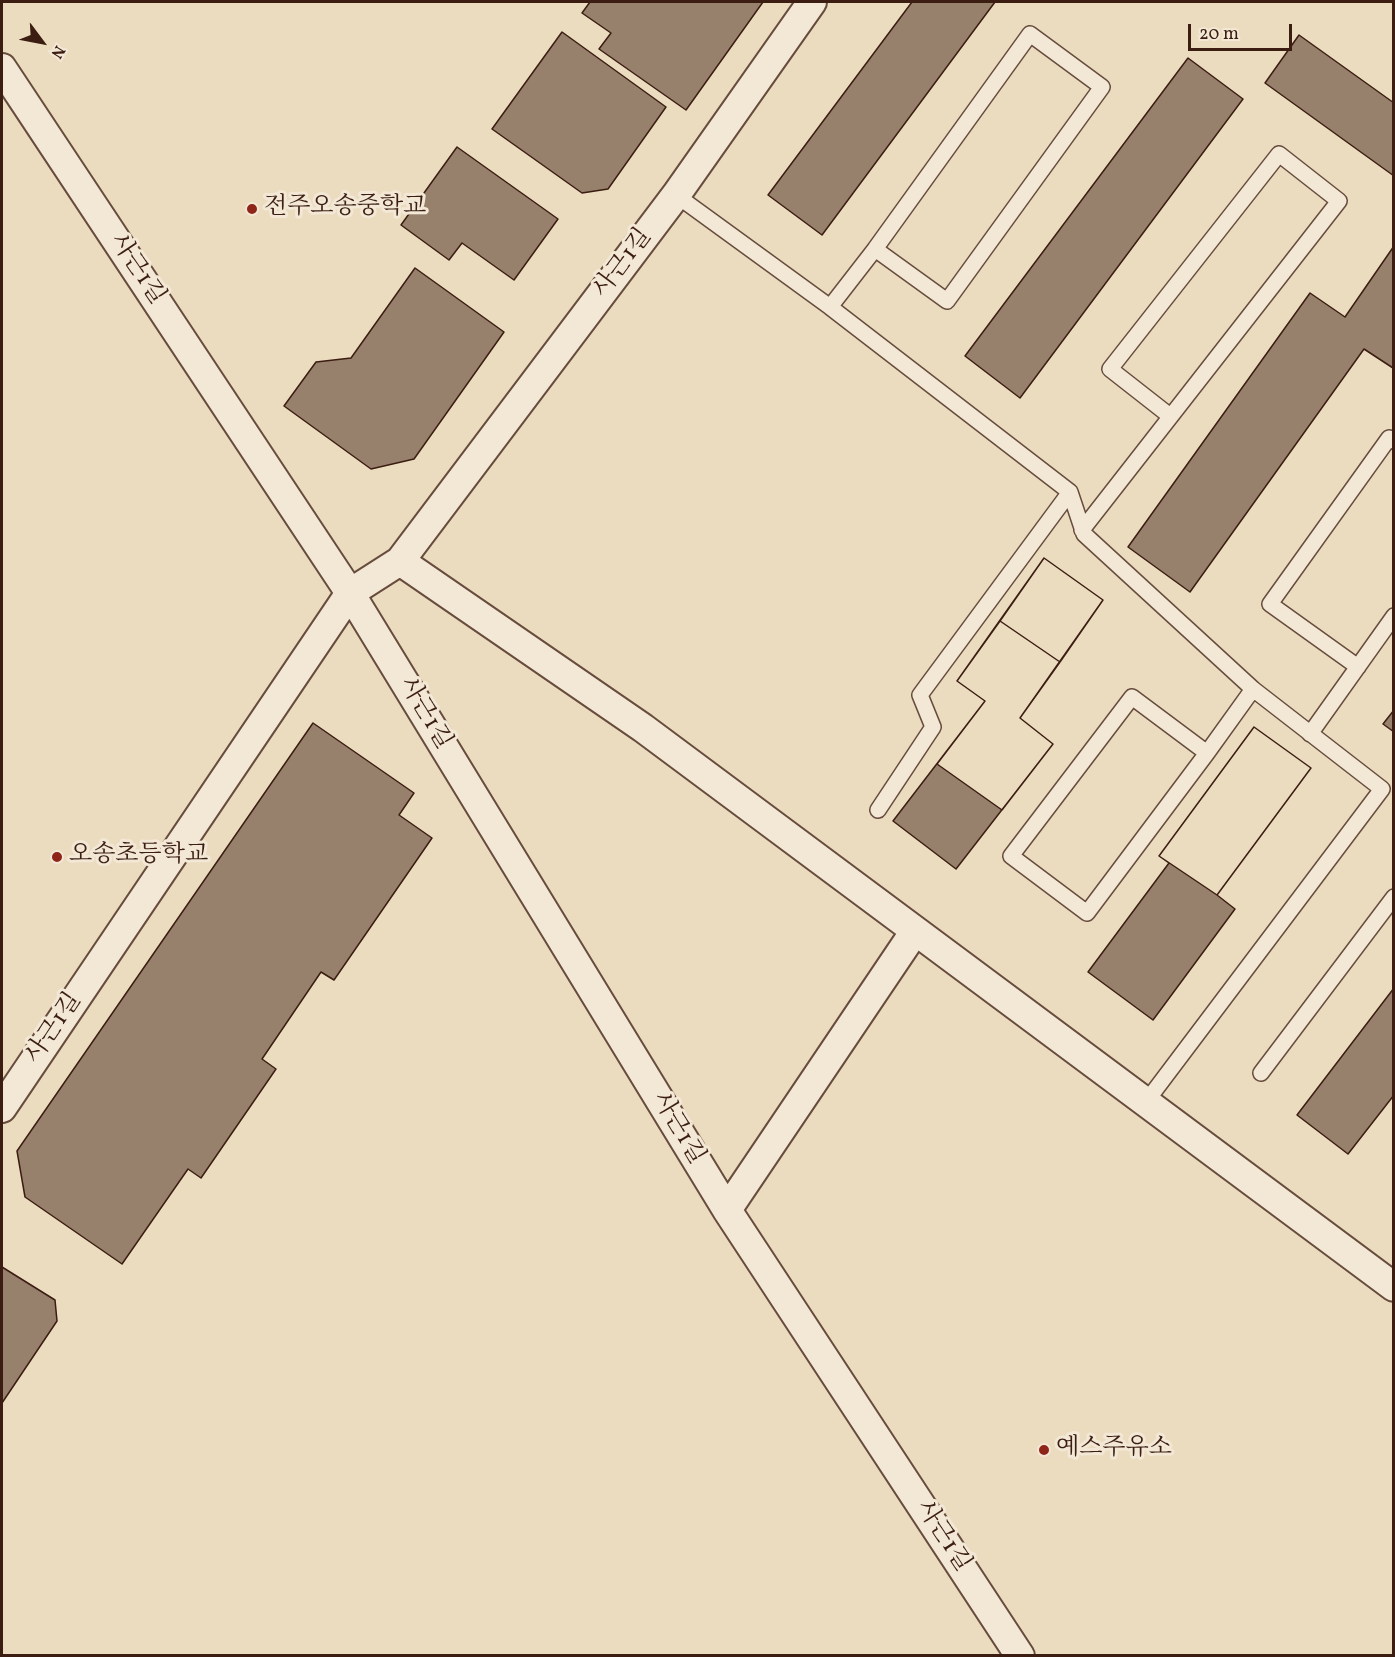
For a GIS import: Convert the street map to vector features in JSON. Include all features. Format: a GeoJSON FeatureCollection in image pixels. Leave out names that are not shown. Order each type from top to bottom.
{"type":"FeatureCollection","features":[{"type":"Feature","properties":{"kind":"street","name":"사근1길"},"geometry":{"type":"LineString","coordinates":[[2,1108],[350,593],[400,561],[676,195],[812,2]]}},
{"type":"Feature","properties":{"kind":"street","name":"사근1길"},"geometry":{"type":"LineString","coordinates":[[2,68],[350,593],[727,1210],[1020,1656]]}},
{"type":"Feature","properties":{"kind":"street"},"geometry":{"type":"LineString","coordinates":[[400,561],[643,728],[1394,1287]]}},
{"type":"Feature","properties":{"kind":"street"},"geometry":{"type":"LineString","coordinates":[[727,1210],[915,931]]}},
{"type":"Feature","properties":{"kind":"lane"},"geometry":{"type":"LineString","coordinates":[[830,307],[875,249],[1030,34],[1102,87],[947,301],[875,249]]}},
{"type":"Feature","properties":{"kind":"lane"},"geometry":{"type":"LineString","coordinates":[[1082,530],[1339,201],[1279,154],[1110,369],[1170,416]]}},
{"type":"Feature","properties":{"kind":"lane"},"geometry":{"type":"LineString","coordinates":[[676,195],[830,307],[1070,492],[1084,534],[1252,689],[1388,793],[1146,1102]]}},
{"type":"Feature","properties":{"kind":"lane"},"geometry":{"type":"LineString","coordinates":[[1358,667],[1270,604],[1389,438],[1394,441]]}},
{"type":"Feature","properties":{"kind":"lane"},"geometry":{"type":"LineString","coordinates":[[878,810],[933,727],[920,695],[1070,492]]}},
{"type":"Feature","properties":{"kind":"lane"},"geometry":{"type":"LineString","coordinates":[[1310,734],[1394,616]]}},
{"type":"Feature","properties":{"kind":"lane"},"geometry":{"type":"LineString","coordinates":[[1207,753],[1132,697],[1011,856],[1087,914],[1207,753],[1252,689]]}},
{"type":"Feature","properties":{"kind":"lane"},"geometry":{"type":"LineString","coordinates":[[1261,1073],[1394,897]]}},
{"type":"Feature","properties":{"kind":"building"},"geometry":{"type":"Polygon","coordinates":[[[590,2],[763,2],[686,110],[599,49],[611,33],[582,13],[590,2]]]}},
{"type":"Feature","properties":{"kind":"building"},"geometry":{"type":"Polygon","coordinates":[[[912,2],[995,2],[822,235],[768,195],[912,2]]]}},
{"type":"Feature","properties":{"kind":"building"},"geometry":{"type":"Polygon","coordinates":[[[562,32],[666,107],[608,189],[582,193],[492,129],[562,32]]]}},
{"type":"Feature","properties":{"kind":"building"},"geometry":{"type":"Polygon","coordinates":[[[1299,35],[1394,103],[1394,176],[1265,83],[1299,35]]]}},
{"type":"Feature","properties":{"kind":"building"},"geometry":{"type":"Polygon","coordinates":[[[1188,58],[1243,99],[1020,398],[965,356],[1188,58]]]}},
{"type":"Feature","properties":{"kind":"building"},"geometry":{"type":"Polygon","coordinates":[[[457,147],[558,219],[514,280],[462,243],[449,260],[401,225],[457,147]]]}},
{"type":"Feature","properties":{"kind":"building"},"geometry":{"type":"Polygon","coordinates":[[[1394,246],[1393,368],[1364,349],[1190,592],[1128,547],[1310,293],[1345,317],[1394,246]]]}},
{"type":"Feature","properties":{"kind":"building"},"geometry":{"type":"Polygon","coordinates":[[[415,268],[504,332],[414,459],[371,469],[284,406],[316,362],[351,358],[415,268]]]}},
{"type":"Feature","properties":{"kind":"building"},"geometry":{"type":"Polygon","coordinates":[[[1044,558],[1103,600],[1020,718],[1053,744],[956,869],[893,821],[985,701],[957,681],[1044,558]]]}},
{"type":"Feature","properties":{"kind":"building"},"geometry":{"type":"Polygon","coordinates":[[[1044,558],[1103,600],[1060,662],[1000,621],[1044,558]]]}},
{"type":"Feature","properties":{"kind":"building"},"geometry":{"type":"Polygon","coordinates":[[[1000,621],[1060,662],[1020,718],[1053,744],[1002,810],[937,764],[985,701],[957,681],[1000,621]]]}},
{"type":"Feature","properties":{"kind":"building"},"geometry":{"type":"Polygon","coordinates":[[[1394,710],[1394,732],[1383,724],[1394,710]]]}},
{"type":"Feature","properties":{"kind":"building"},"geometry":{"type":"Polygon","coordinates":[[[313,723],[414,793],[399,815],[432,838],[334,980],[321,972],[262,1059],[276,1069],[201,1178],[188,1169],[122,1264],[25,1197],[17,1151],[313,723]]]}},
{"type":"Feature","properties":{"kind":"building"},"geometry":{"type":"Polygon","coordinates":[[[1254,727],[1311,768],[1217,895],[1235,909],[1153,1020],[1088,972],[1169,863],[1159,856],[1254,727]]]}},
{"type":"Feature","properties":{"kind":"building"},"geometry":{"type":"Polygon","coordinates":[[[1254,727],[1311,768],[1217,895],[1159,856],[1254,727]]]}},
{"type":"Feature","properties":{"kind":"building"},"geometry":{"type":"Polygon","coordinates":[[[1394,988],[1394,1095],[1348,1154],[1297,1115],[1394,988]]]}},
{"type":"Feature","properties":{"kind":"building"},"geometry":{"type":"Polygon","coordinates":[[[2,1267],[55,1300],[57,1321],[2,1403],[2,1267]]]}},
{"type":"Feature","properties":{"kind":"place","name":"전주오송중학교"},"geometry":{"type":"Point","coordinates":[252,209]}},
{"type":"Feature","properties":{"kind":"place","name":"오송초등학교"},"geometry":{"type":"Point","coordinates":[57,857]}},
{"type":"Feature","properties":{"kind":"place","name":"예스주유소"},"geometry":{"type":"Point","coordinates":[1044,1450]}}]}
